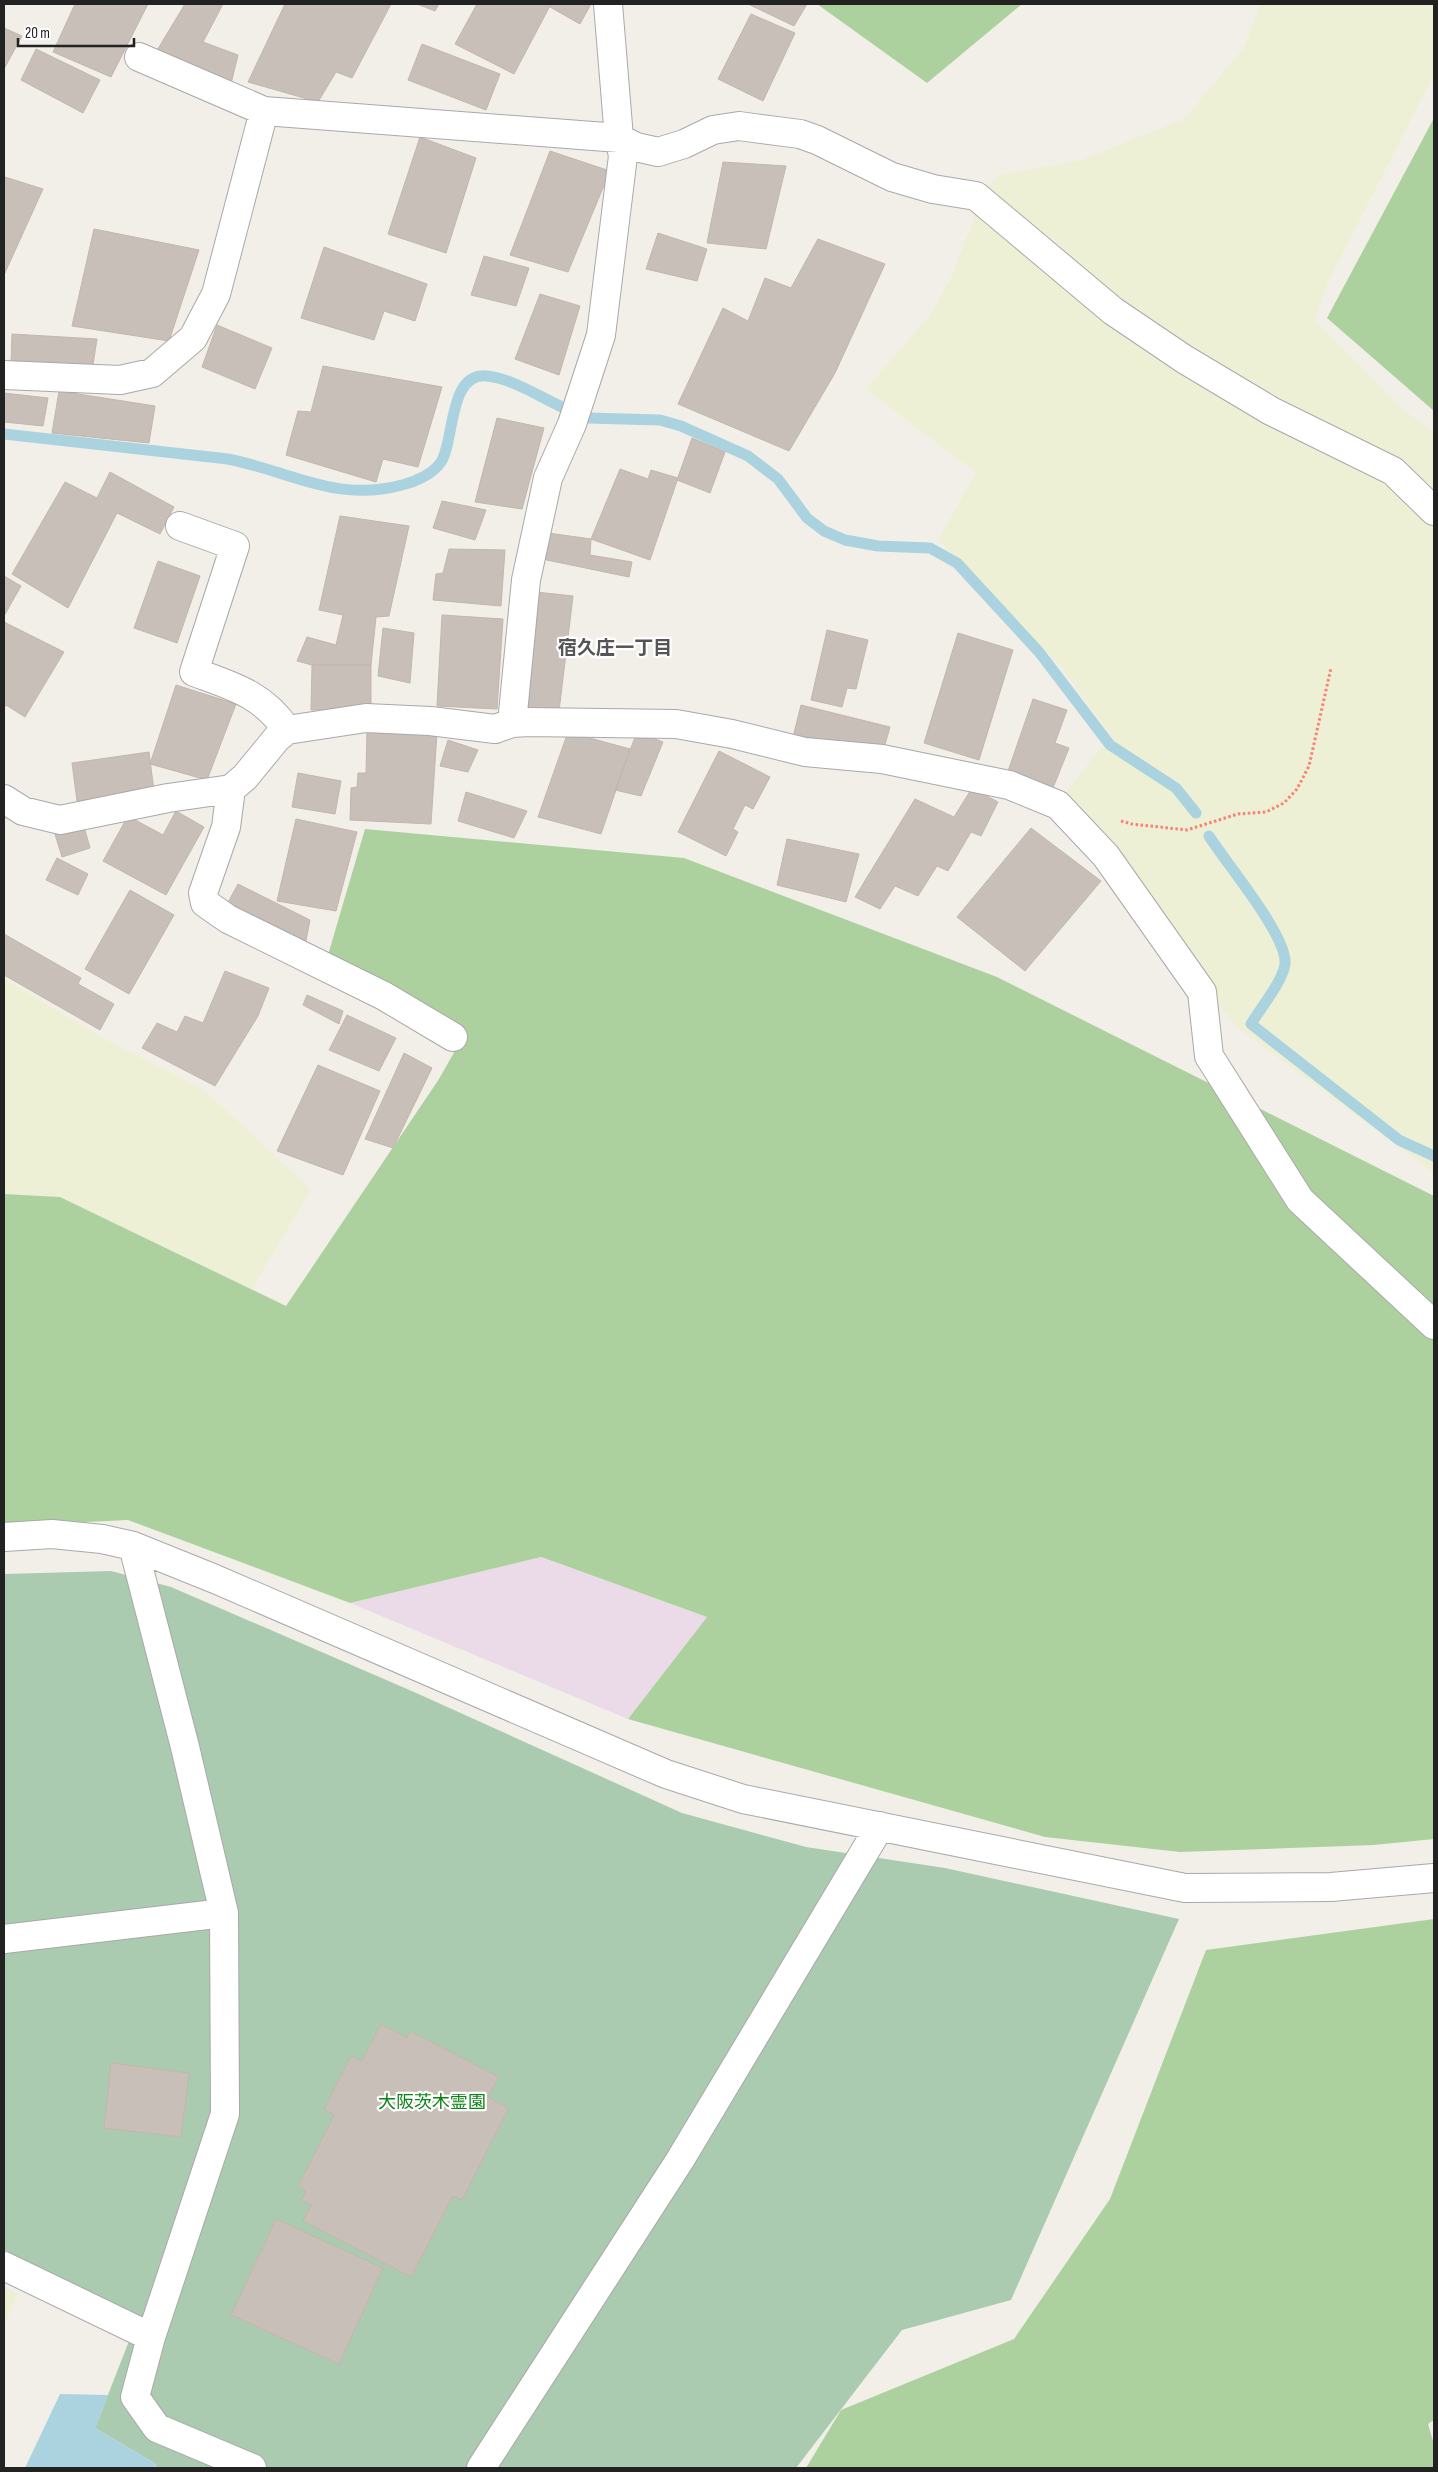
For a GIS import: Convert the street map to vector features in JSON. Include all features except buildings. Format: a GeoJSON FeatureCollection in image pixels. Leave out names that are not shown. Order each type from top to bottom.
{"type":"FeatureCollection","features":[{"type":"Feature","properties":{"kind":"street"},"geometry":{"type":"LineString","coordinates":[[512,723],[526,580],[548,478],[572,424],[601,335],[623,156],[619,138],[608,4]]}},
{"type":"Feature","properties":{"kind":"street"},"geometry":{"type":"LineString","coordinates":[[139,57],[264,111],[619,138],[636,147],[658,152],[684,144],[714,130],[739,126],[800,134],[817,140],[876,171],[892,177],[932,189],[976,196],[1113,312],[1271,411],[1393,472],[1434,511]]}},
{"type":"Feature","properties":{"kind":"street"},"geometry":{"type":"LineString","coordinates":[[4,375],[120,380],[152,373],[193,338],[216,294],[264,111]]}},
{"type":"Feature","properties":{"kind":"street"},"geometry":{"type":"LineString","coordinates":[[180,526],[235,546],[194,672],[247,691],[278,716],[287,730]]}},
{"type":"Feature","properties":{"kind":"street"},"geometry":{"type":"LineString","coordinates":[[4,798],[23,811],[60,820],[168,798],[231,789],[245,776],[276,738],[287,730],[366,718],[430,721],[495,729],[512,723],[676,724],[732,734],[805,752],[882,759],[999,783],[1058,805],[1106,856],[1202,992],[1209,1056],[1300,1200],[1434,1325]]}},
{"type":"Feature","properties":{"kind":"street"},"geometry":{"type":"LineString","coordinates":[[231,789],[226,828],[203,894],[205,903],[228,919],[384,996],[453,1037]]}},
{"type":"Feature","properties":{"kind":"street"},"geometry":{"type":"LineString","coordinates":[[4,1537],[52,1534],[102,1539],[133,1546],[215,1579],[666,1774],[743,1799],[1185,1888],[1331,1887],[1434,1878]]}},
{"type":"Feature","properties":{"kind":"street"},"geometry":{"type":"LineString","coordinates":[[133,1546],[185,1747],[224,1913],[225,2114],[151,2336],[135,2397],[157,2428],[252,2468]]}},
{"type":"Feature","properties":{"kind":"street"},"geometry":{"type":"LineString","coordinates":[[481,2468],[680,2160],[880,1826]]}},
{"type":"Feature","properties":{"kind":"street"},"geometry":{"type":"LineString","coordinates":[[4,1938],[224,1913]]}},
{"type":"Feature","properties":{"kind":"street"},"geometry":{"type":"LineString","coordinates":[[4,2266],[151,2336]]}},
{"type":"Feature","properties":{"kind":"path"},"geometry":{"type":"LineString","coordinates":[[1114,817],[1132,824],[1187,830],[1238,814],[1266,812],[1284,802],[1304,780],[1309,766],[1331,668]]}},
{"type":"Feature","properties":{"kind":"shaded area"},"geometry":{"type":"Polygon","coordinates":[[[540,1557],[707,1617],[628,1719],[350,1603],[540,1557]]]}},
{"type":"Feature","properties":{"kind":"green space"},"geometry":{"type":"Polygon","coordinates":[[[817,4],[1022,4],[927,83],[817,4]]]}},
{"type":"Feature","properties":{"kind":"green space"},"geometry":{"type":"Polygon","coordinates":[[[1260,4],[1434,4],[1434,75],[1328,282],[1315,320],[1400,407],[1434,432],[1434,1173],[1235,1026],[1064,795],[1110,735],[1062,668],[938,540],[976,473],[866,389],[930,315],[950,280],[984,192],[999,175],[1081,160],[1184,119],[1245,46],[1260,4]]]}},
{"type":"Feature","properties":{"kind":"green space"},"geometry":{"type":"Polygon","coordinates":[[[1434,118],[1434,411],[1327,318],[1434,118]]]}},
{"type":"Feature","properties":{"kind":"green space"},"geometry":{"type":"Polygon","coordinates":[[[365,829],[684,858],[997,977],[1434,1196],[1434,1839],[1374,1845],[1180,1852],[1045,1837],[628,1719],[707,1617],[541,1557],[350,1603],[128,1520],[4,1526],[4,1194],[60,1197],[286,1306],[439,1079],[465,1033],[328,955],[365,829]]]}},
{"type":"Feature","properties":{"kind":"green space"},"geometry":{"type":"Polygon","coordinates":[[[4,979],[105,1039],[203,1089],[311,1189],[252,1289],[60,1197],[4,1194],[4,979]]]}},
{"type":"Feature","properties":{"kind":"green space","name":"大阪茨木霊園"},"geometry":{"type":"Polygon","coordinates":[[[111,1571],[171,1587],[414,1692],[682,1813],[806,1847],[945,1868],[1179,1919],[1011,2300],[902,2330],[796,2468],[155,2468],[156,2464],[95,2428],[138,2318],[4,2250],[4,1574],[111,1571]]]}},
{"type":"Feature","properties":{"kind":"green space"},"geometry":{"type":"Polygon","coordinates":[[[1434,1919],[1434,2420],[1428,2424],[1434,2444],[1434,2468],[806,2468],[841,2410],[1014,2339],[1110,2199],[1206,1950],[1434,1919]]]}},
{"type":"Feature","properties":{"kind":"green space"},"geometry":{"type":"Polygon","coordinates":[[[4,2287],[18,2294],[4,2327],[4,2287]]]}},
{"type":"Feature","properties":{"kind":"water"},"geometry":{"type":"Polygon","coordinates":[[[60,2394],[108,2395],[95,2428],[156,2464],[154,2468],[25,2468],[60,2394]]]}},
{"type":"Feature","properties":{"kind":"waterway"},"geometry":{"type":"LineString","coordinates":[[4,434],[228,459],[334,488],[378,490],[412,482],[429,474],[438,466],[445,452],[459,396],[465,385],[474,378],[487,376],[506,380],[564,408]]}},
{"type":"Feature","properties":{"kind":"waterway"},"geometry":{"type":"LineString","coordinates":[[587,418],[660,420],[681,426],[748,456],[778,479],[807,518],[824,531],[845,540],[878,546],[930,548],[957,563],[1039,652],[1110,745],[1176,788],[1196,813]]}},
{"type":"Feature","properties":{"kind":"waterway"},"geometry":{"type":"LineString","coordinates":[[1209,836],[1254,899],[1277,936],[1283,952],[1285,964],[1280,978],[1251,1024],[1399,1140],[1434,1156]]}},
{"type":"Feature","properties":{"kind":"district","name":"宿久庄一丁目"},"geometry":{"type":"Point","coordinates":[615,647]}}]}
